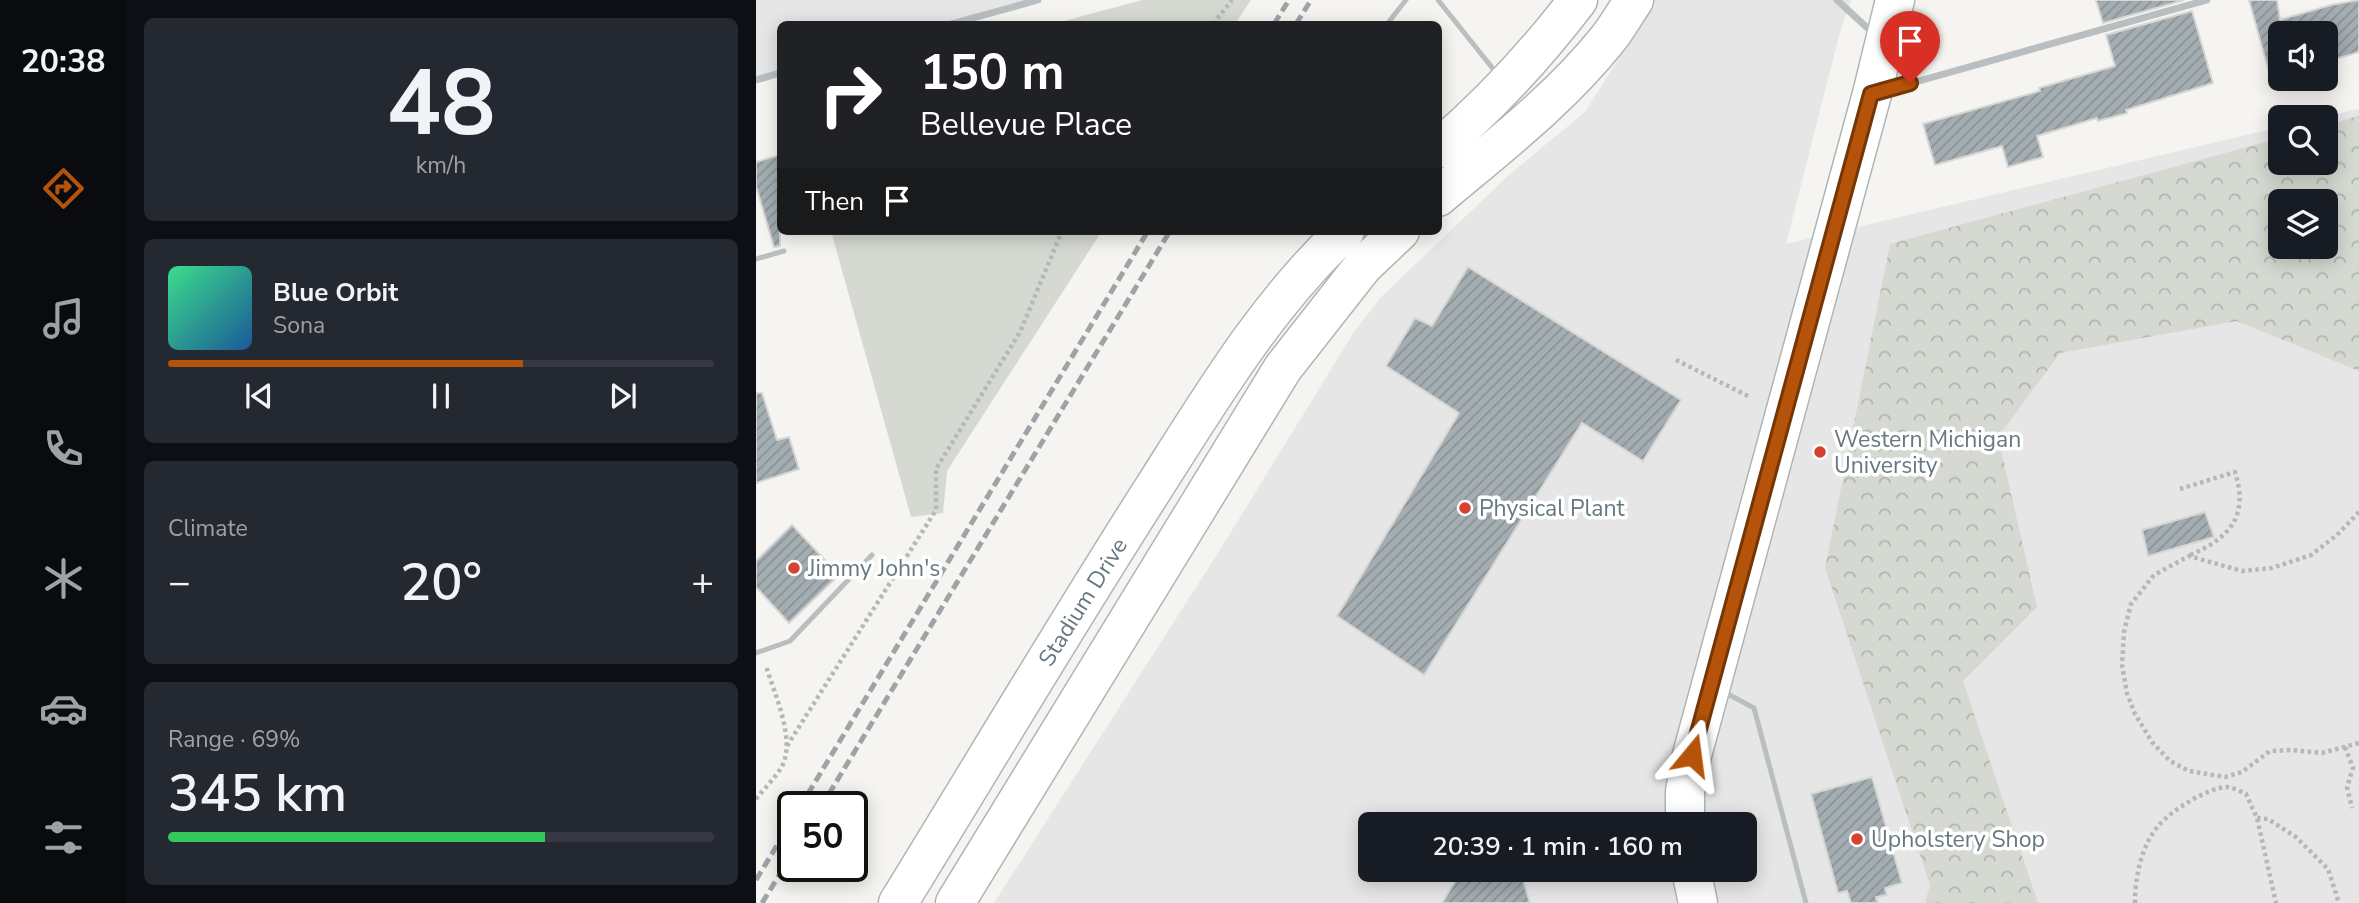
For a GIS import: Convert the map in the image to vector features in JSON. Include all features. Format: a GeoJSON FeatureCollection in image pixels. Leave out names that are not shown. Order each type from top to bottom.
{"type":"FeatureCollection","features":[{"type":"Feature","properties":{"kind":"main road"},"geometry":{"type":"LineString","coordinates":[[1445,140],[1507,86],[1543,46],[1578,0]]}},
{"type":"Feature","properties":{"kind":"main road"},"geometry":{"type":"LineString","coordinates":[[1442,194],[1557,94],[1607,40],[1634,0]]}},
{"type":"Feature","properties":{"kind":"main road"},"geometry":{"type":"LineString","coordinates":[[1685,812],[1685,790],[1690,767],[1895,0]]}},
{"type":"Feature","properties":{"kind":"main road","name":"Stadium Drive"},"geometry":{"type":"LineString","coordinates":[[898,903],[1207,402],[1275,306],[1341,235]]}},
{"type":"Feature","properties":{"kind":"main road"},"geometry":{"type":"LineString","coordinates":[[955,903],[1283,368],[1363,266],[1395,235]]}},
{"type":"Feature","properties":{"kind":"main road"},"geometry":{"type":"LineString","coordinates":[[1694,882],[1698,903]]}},
{"type":"Feature","properties":{"kind":"street"},"geometry":{"type":"LineString","coordinates":[[962,21],[1038,0]]}},
{"type":"Feature","properties":{"kind":"street"},"geometry":{"type":"LineString","coordinates":[[1837,0],[1883,43]]}},
{"type":"Feature","properties":{"kind":"street"},"geometry":{"type":"LineString","coordinates":[[1871,94],[2207,0]]}},
{"type":"Feature","properties":{"kind":"street"},"geometry":{"type":"LineString","coordinates":[[756,80],[777,74]]}},
{"type":"Feature","properties":{"kind":"lane"},"geometry":{"type":"LineString","coordinates":[[1389,21],[1406,0]]}},
{"type":"Feature","properties":{"kind":"lane"},"geometry":{"type":"LineString","coordinates":[[1438,0],[1507,86]]}},
{"type":"Feature","properties":{"kind":"lane"},"geometry":{"type":"LineString","coordinates":[[756,259],[784,251]]}},
{"type":"Feature","properties":{"kind":"lane"},"geometry":{"type":"LineString","coordinates":[[759,652],[790,641],[872,555]]}},
{"type":"Feature","properties":{"kind":"lane"},"geometry":{"type":"LineString","coordinates":[[1712,686],[1754,708],[1806,903]]}},
{"type":"Feature","properties":{"kind":"path"},"geometry":{"type":"LineString","coordinates":[[1215,21],[1232,0]]}},
{"type":"Feature","properties":{"kind":"path"},"geometry":{"type":"LineString","coordinates":[[756,799],[782,767],[787,746],[936,510],[936,469],[1020,332],[1060,235]]}},
{"type":"Feature","properties":{"kind":"path"},"geometry":{"type":"LineString","coordinates":[[1676,360],[1750,397]]}},
{"type":"Feature","properties":{"kind":"path"},"geometry":{"type":"LineString","coordinates":[[2180,489],[2235,472],[2240,487],[2240,510],[2219,540],[2154,575],[2131,604],[2124,632],[2122,665],[2127,692],[2135,713],[2152,742],[2170,761],[2189,771],[2225,777],[2242,772],[2270,751],[2322,753],[2359,743]]}},
{"type":"Feature","properties":{"kind":"path"},"geometry":{"type":"LineString","coordinates":[[2189,556],[2242,571],[2272,568],[2311,555],[2337,535],[2359,512]]}},
{"type":"Feature","properties":{"kind":"path"},"geometry":{"type":"LineString","coordinates":[[759,652],[785,726],[787,746]]}},
{"type":"Feature","properties":{"kind":"path"},"geometry":{"type":"LineString","coordinates":[[2345,747],[2353,768],[2347,787],[2352,808]]}},
{"type":"Feature","properties":{"kind":"path"},"geometry":{"type":"LineString","coordinates":[[2225,777],[2227,787]]}},
{"type":"Feature","properties":{"kind":"path"},"geometry":{"type":"LineString","coordinates":[[2135,903],[2135,878],[2146,848],[2159,825],[2199,794],[2227,787],[2246,794],[2257,818],[2276,903]]}},
{"type":"Feature","properties":{"kind":"path"},"geometry":{"type":"LineString","coordinates":[[2257,818],[2268,819],[2296,837],[2328,869],[2339,903]]}},
{"type":"Feature","properties":{"kind":"shaded area"},"geometry":{"type":"Polygon","coordinates":[[[756,0],[1038,0],[962,21],[777,21],[777,74],[756,80],[756,0]]]}},
{"type":"Feature","properties":{"kind":"shaded area","name":"Western Michigan University"},"geometry":{"type":"Polygon","coordinates":[[[1652,0],[1851,0],[1840,32],[1786,244],[2268,130],[2268,175],[2338,175],[2338,114],[2359,109],[2359,903],[994,903],[1218,553],[1354,332],[1382,296],[1510,174],[1585,112],[1652,0]]]}},
{"type":"Feature","properties":{"kind":"green space"},"geometry":{"type":"Polygon","coordinates":[[[1142,0],[1251,0],[1237,21],[1064,21],[1142,0]]]}},
{"type":"Feature","properties":{"kind":"green space"},"geometry":{"type":"Polygon","coordinates":[[[2359,116],[2359,371],[2237,321],[2060,353],[1998,437],[2037,607],[1963,681],[2038,903],[1925,903],[1930,885],[1825,568],[1890,244],[2268,141],[2268,175],[2338,175],[2338,122],[2359,116]]]}},
{"type":"Feature","properties":{"kind":"green space"},"geometry":{"type":"Polygon","coordinates":[[[832,235],[1099,235],[947,471],[943,513],[911,517],[832,235]]]}},
{"type":"Feature","properties":{"kind":"building"},"geometry":{"type":"Polygon","coordinates":[[[2096,0],[2184,0],[2103,23],[2096,0]]]}},
{"type":"Feature","properties":{"kind":"building"},"geometry":{"type":"Polygon","coordinates":[[[2249,0],[2277,0],[2280,20],[2359,0],[2359,52],[2338,58],[2338,21],[2268,21],[2268,68],[2249,0]]]}},
{"type":"Feature","properties":{"kind":"building"},"geometry":{"type":"Polygon","coordinates":[[[2192,11],[2213,83],[2126,110],[2127,113],[2098,121],[2097,118],[2037,136],[2043,157],[2008,167],[2002,146],[1935,165],[1923,124],[2040,91],[2039,88],[2115,66],[2106,35],[2192,11]]]}},
{"type":"Feature","properties":{"kind":"building"},"geometry":{"type":"Polygon","coordinates":[[[777,156],[777,235],[780,235],[780,246],[774,247],[756,186],[756,162],[777,156]]]}},
{"type":"Feature","properties":{"kind":"building","name":"Physical Plant"},"geometry":{"type":"Polygon","coordinates":[[[1468,267],[1681,400],[1643,461],[1582,423],[1424,675],[1337,616],[1459,413],[1386,366],[1415,318],[1432,326],[1468,267]]]}},
{"type":"Feature","properties":{"kind":"building"},"geometry":{"type":"Polygon","coordinates":[[[756,393],[762,393],[777,440],[789,437],[799,469],[756,483],[756,393]]]}},
{"type":"Feature","properties":{"kind":"building"},"geometry":{"type":"Polygon","coordinates":[[[2205,512],[2214,537],[2148,556],[2142,530],[2205,512]]]}},
{"type":"Feature","properties":{"kind":"building","name":"Jimmy John's"},"geometry":{"type":"Polygon","coordinates":[[[792,525],[839,575],[789,623],[756,587],[756,561],[792,525]]]}},
{"type":"Feature","properties":{"kind":"building","name":"Upholstery Shop"},"geometry":{"type":"Polygon","coordinates":[[[1872,777],[1902,883],[1885,888],[1887,895],[1876,897],[1878,903],[1851,903],[1847,891],[1838,893],[1811,794],[1872,777]]]}},
{"type":"Feature","properties":{"kind":"building"},"geometry":{"type":"Polygon","coordinates":[[[1455,882],[1524,882],[1530,903],[1442,903],[1455,882]]]}},
{"type":"Feature","properties":{"kind":"railway"},"geometry":{"type":"LineString","coordinates":[[1276,21],[1289,0]]}},
{"type":"Feature","properties":{"kind":"railway"},"geometry":{"type":"LineString","coordinates":[[1298,21],[1311,0]]}},
{"type":"Feature","properties":{"kind":"railway"},"geometry":{"type":"LineString","coordinates":[[810,791],[1146,235]]}},
{"type":"Feature","properties":{"kind":"railway"},"geometry":{"type":"LineString","coordinates":[[831,791],[1168,235]]}},
{"type":"Feature","properties":{"kind":"railway"},"geometry":{"type":"LineString","coordinates":[[756,880],[777,845]]}},
{"type":"Feature","properties":{"kind":"railway"},"geometry":{"type":"LineString","coordinates":[[762,903],[777,879]]}},
{"type":"Feature","properties":{"kind":"place","name":"Western Michigan University"},"geometry":{"type":"Point","coordinates":[1820,452]}},
{"type":"Feature","properties":{"kind":"place","name":"Physical Plant"},"geometry":{"type":"Point","coordinates":[1465,508]}},
{"type":"Feature","properties":{"kind":"place","name":"Jimmy John's"},"geometry":{"type":"Point","coordinates":[794,568]}},
{"type":"Feature","properties":{"kind":"place","name":"Upholstery Shop"},"geometry":{"type":"Point","coordinates":[1857,839]}},
{"type":"Feature","properties":{"kind":"route"},"geometry":{"type":"LineString","coordinates":[[1692,755],[1871,94],[1910,83]]}}]}
